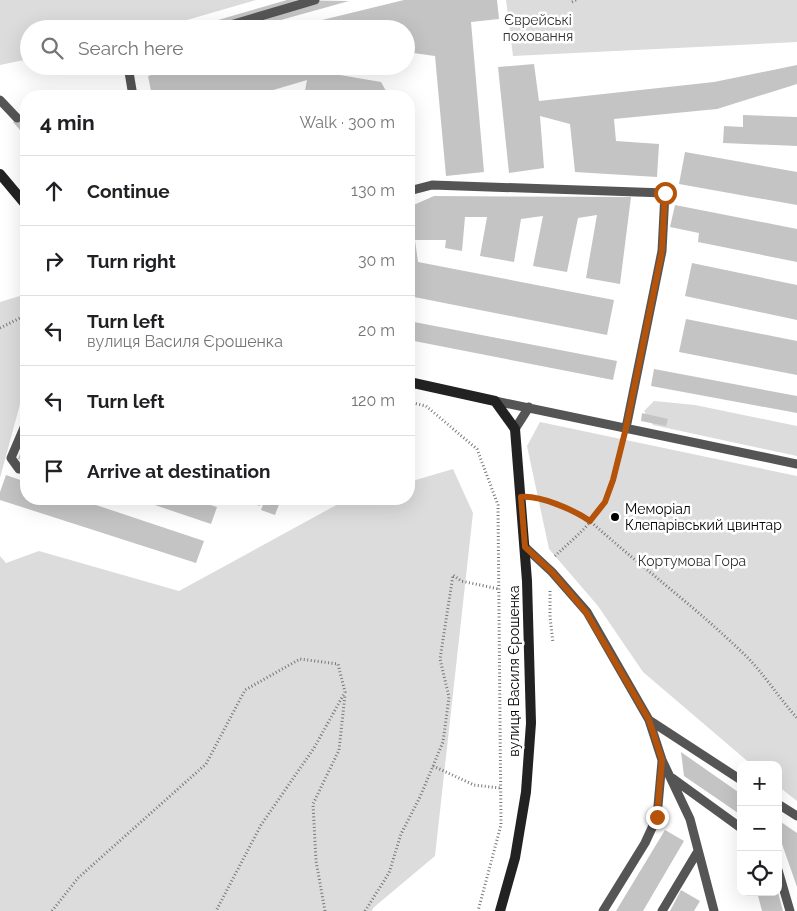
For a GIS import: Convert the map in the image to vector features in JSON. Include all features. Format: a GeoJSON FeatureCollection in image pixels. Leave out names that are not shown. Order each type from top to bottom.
{"type":"FeatureCollection","features":[{"type":"Feature","properties":{"kind":"main road"},"geometry":{"type":"LineString","coordinates":[[0,174],[20,198]]}},
{"type":"Feature","properties":{"kind":"main road"},"geometry":{"type":"LineString","coordinates":[[415,383],[495,401],[515,429]]}},
{"type":"Feature","properties":{"kind":"main road","name":"вулиця Василя Єрошенка"},"geometry":{"type":"LineString","coordinates":[[500,911],[515,858],[526,792],[531,723],[525,547],[515,429]]}},
{"type":"Feature","properties":{"kind":"lane"},"geometry":{"type":"LineString","coordinates":[[247,20],[315,0]]}},
{"type":"Feature","properties":{"kind":"lane"},"geometry":{"type":"LineString","coordinates":[[130,75],[132,90]]}},
{"type":"Feature","properties":{"kind":"lane"},"geometry":{"type":"LineString","coordinates":[[0,100],[17,118]]}},
{"type":"Feature","properties":{"kind":"lane"},"geometry":{"type":"LineString","coordinates":[[415,190],[432,186],[665,193],[662,251],[626,428]]}},
{"type":"Feature","properties":{"kind":"lane"},"geometry":{"type":"LineString","coordinates":[[495,401],[797,464]]}},
{"type":"Feature","properties":{"kind":"lane"},"geometry":{"type":"LineString","coordinates":[[515,429],[529,407]]}},
{"type":"Feature","properties":{"kind":"lane"},"geometry":{"type":"LineString","coordinates":[[19,469],[11,458],[20,437]]}},
{"type":"Feature","properties":{"kind":"lane"},"geometry":{"type":"LineString","coordinates":[[525,547],[552,572],[586,612],[649,720],[662,760],[690,819],[714,911]]}},
{"type":"Feature","properties":{"kind":"lane"},"geometry":{"type":"LineString","coordinates":[[649,720],[737,777]]}},
{"type":"Feature","properties":{"kind":"lane"},"geometry":{"type":"LineString","coordinates":[[603,911],[657,817],[662,760]]}},
{"type":"Feature","properties":{"kind":"lane"},"geometry":{"type":"LineString","coordinates":[[670,776],[737,825]]}},
{"type":"Feature","properties":{"kind":"lane"},"geometry":{"type":"LineString","coordinates":[[781,806],[797,816]]}},
{"type":"Feature","properties":{"kind":"lane"},"geometry":{"type":"LineString","coordinates":[[662,911],[698,851]]}},
{"type":"Feature","properties":{"kind":"lane"},"geometry":{"type":"LineString","coordinates":[[782,884],[790,911]]}},
{"type":"Feature","properties":{"kind":"path"},"geometry":{"type":"LineString","coordinates":[[572,2],[576,0]]}},
{"type":"Feature","properties":{"kind":"path"},"geometry":{"type":"LineString","coordinates":[[0,328],[20,318]]}},
{"type":"Feature","properties":{"kind":"path"},"geometry":{"type":"LineString","coordinates":[[415,403],[426,406],[477,449],[498,505],[501,826],[478,911]]}},
{"type":"Feature","properties":{"kind":"path"},"geometry":{"type":"LineString","coordinates":[[555,556],[590,521],[605,502],[613,480],[626,428]]}},
{"type":"Feature","properties":{"kind":"path"},"geometry":{"type":"LineString","coordinates":[[521,497],[531,496],[581,514],[590,521],[748,658],[797,718]]}},
{"type":"Feature","properties":{"kind":"path"},"geometry":{"type":"LineString","coordinates":[[365,911],[365,908],[389,874],[401,834],[420,798],[443,742],[449,697],[440,659],[453,575],[461,581],[499,589]]}},
{"type":"Feature","properties":{"kind":"path"},"geometry":{"type":"LineString","coordinates":[[550,588],[550,617],[553,642]]}},
{"type":"Feature","properties":{"kind":"path"},"geometry":{"type":"LineString","coordinates":[[52,911],[78,878],[206,764],[245,690],[300,659],[338,664],[345,692],[339,750],[313,804],[316,861],[325,911]]}},
{"type":"Feature","properties":{"kind":"path"},"geometry":{"type":"LineString","coordinates":[[216,911],[261,826],[314,748],[345,692]]}},
{"type":"Feature","properties":{"kind":"path"},"geometry":{"type":"LineString","coordinates":[[433,766],[474,785],[500,788]]}},
{"type":"Feature","properties":{"kind":"green space"},"geometry":{"type":"Polygon","coordinates":[[[0,0],[256,0],[187,20],[20,20],[20,61],[0,65],[0,0]]]}},
{"type":"Feature","properties":{"kind":"green space","name":"Єврейські поховання"},"geometry":{"type":"Polygon","coordinates":[[[506,0],[797,0],[797,42],[513,56],[506,0]]]}},
{"type":"Feature","properties":{"kind":"green space"},"geometry":{"type":"Polygon","coordinates":[[[20,296],[20,404],[0,478],[0,302],[20,296]]]}},
{"type":"Feature","properties":{"kind":"green space"},"geometry":{"type":"Polygon","coordinates":[[[654,401],[695,405],[797,426],[797,456],[653,425],[644,411],[654,401]]]}},
{"type":"Feature","properties":{"kind":"green space","name":"Кортумова Гора"},"geometry":{"type":"Polygon","coordinates":[[[540,422],[797,476],[797,801],[782,789],[782,761],[747,761],[643,672],[598,606],[549,549],[527,446],[540,422]]]}},
{"type":"Feature","properties":{"kind":"green space"},"geometry":{"type":"Polygon","coordinates":[[[453,469],[473,513],[435,856],[373,908],[372,911],[0,911],[0,556],[6,563],[39,551],[179,591],[336,505],[415,505],[415,480],[453,469]]]}},
{"type":"Feature","properties":{"kind":"building"},"geometry":{"type":"Polygon","coordinates":[[[287,0],[349,1],[281,20],[218,20],[287,0]]]}},
{"type":"Feature","properties":{"kind":"building"},"geometry":{"type":"Polygon","coordinates":[[[404,0],[497,0],[499,19],[471,22],[484,172],[446,176],[435,56],[415,53],[415,20],[322,20],[404,0]]]}},
{"type":"Feature","properties":{"kind":"building"},"geometry":{"type":"Polygon","coordinates":[[[534,64],[539,101],[714,82],[797,65],[797,84],[717,109],[614,119],[616,141],[659,144],[657,177],[575,172],[570,124],[540,116],[544,168],[509,173],[498,67],[534,64]]]}},
{"type":"Feature","properties":{"kind":"building"},"geometry":{"type":"Polygon","coordinates":[[[340,75],[381,82],[386,90],[305,90],[307,80],[273,90],[151,90],[148,76],[340,75]]]}},
{"type":"Feature","properties":{"kind":"building"},"geometry":{"type":"Polygon","coordinates":[[[743,115],[797,117],[797,146],[723,143],[724,126],[743,127],[743,115]]]}},
{"type":"Feature","properties":{"kind":"building"},"geometry":{"type":"Polygon","coordinates":[[[20,116],[20,130],[13,122],[20,116]]]}},
{"type":"Feature","properties":{"kind":"building"},"geometry":{"type":"Polygon","coordinates":[[[685,152],[797,172],[797,205],[679,184],[685,152]]]}},
{"type":"Feature","properties":{"kind":"building"},"geometry":{"type":"Polygon","coordinates":[[[434,196],[631,197],[620,284],[586,278],[597,215],[578,218],[567,272],[533,266],[543,216],[521,219],[514,262],[480,256],[487,217],[465,217],[462,251],[445,248],[446,240],[415,240],[415,204],[434,196]]]}},
{"type":"Feature","properties":{"kind":"building"},"geometry":{"type":"Polygon","coordinates":[[[675,205],[797,229],[797,262],[698,242],[699,233],[670,227],[675,205]]]}},
{"type":"Feature","properties":{"kind":"building"},"geometry":{"type":"Polygon","coordinates":[[[415,240],[418,262],[614,300],[607,335],[415,297],[415,240]]]}},
{"type":"Feature","properties":{"kind":"building"},"geometry":{"type":"Polygon","coordinates":[[[692,263],[797,285],[797,320],[685,296],[692,263]]]}},
{"type":"Feature","properties":{"kind":"building"},"geometry":{"type":"Polygon","coordinates":[[[686,319],[797,341],[797,375],[679,352],[686,319]]]}},
{"type":"Feature","properties":{"kind":"building"},"geometry":{"type":"Polygon","coordinates":[[[415,322],[617,361],[613,380],[415,341],[415,322]]]}},
{"type":"Feature","properties":{"kind":"building"},"geometry":{"type":"Polygon","coordinates":[[[654,369],[797,396],[797,413],[651,386],[654,369]]]}},
{"type":"Feature","properties":{"kind":"building"},"geometry":{"type":"Polygon","coordinates":[[[642,413],[668,419],[666,426],[641,421],[642,413]]]}},
{"type":"Feature","properties":{"kind":"building"},"geometry":{"type":"Polygon","coordinates":[[[6,475],[20,480],[20,505],[96,505],[204,541],[196,563],[0,500],[0,492],[6,475]]]}},
{"type":"Feature","properties":{"kind":"building"},"geometry":{"type":"Polygon","coordinates":[[[155,505],[210,505],[217,507],[211,524],[155,505]]]}},
{"type":"Feature","properties":{"kind":"building"},"geometry":{"type":"Polygon","coordinates":[[[263,505],[279,505],[275,515],[261,510],[263,505]]]}},
{"type":"Feature","properties":{"kind":"building"},"geometry":{"type":"Polygon","coordinates":[[[681,752],[737,791],[737,812],[684,776],[681,752]]]}},
{"type":"Feature","properties":{"kind":"building"},"geometry":{"type":"Polygon","coordinates":[[[782,823],[797,833],[797,887],[782,844],[782,823]]]}},
{"type":"Feature","properties":{"kind":"building"},"geometry":{"type":"Polygon","coordinates":[[[665,830],[684,841],[643,911],[616,911],[665,830]]]}},
{"type":"Feature","properties":{"kind":"building"},"geometry":{"type":"Polygon","coordinates":[[[681,890],[700,901],[694,911],[670,911],[681,890]]]}},
{"type":"Feature","properties":{"kind":"building"},"geometry":{"type":"Polygon","coordinates":[[[758,896],[779,896],[783,911],[762,911],[758,896]]]}},
{"type":"Feature","properties":{"kind":"place","name":"Меморіал Клепарівський цвинтар"},"geometry":{"type":"Point","coordinates":[615,517]}},
{"type":"Feature","properties":{"kind":"route"},"geometry":{"type":"LineString","coordinates":[[657,817],[662,760],[649,720],[586,612],[552,572],[525,547],[521,497],[531,496],[581,514],[590,521],[605,502],[613,480],[626,428],[662,251],[665,193]]}}]}
